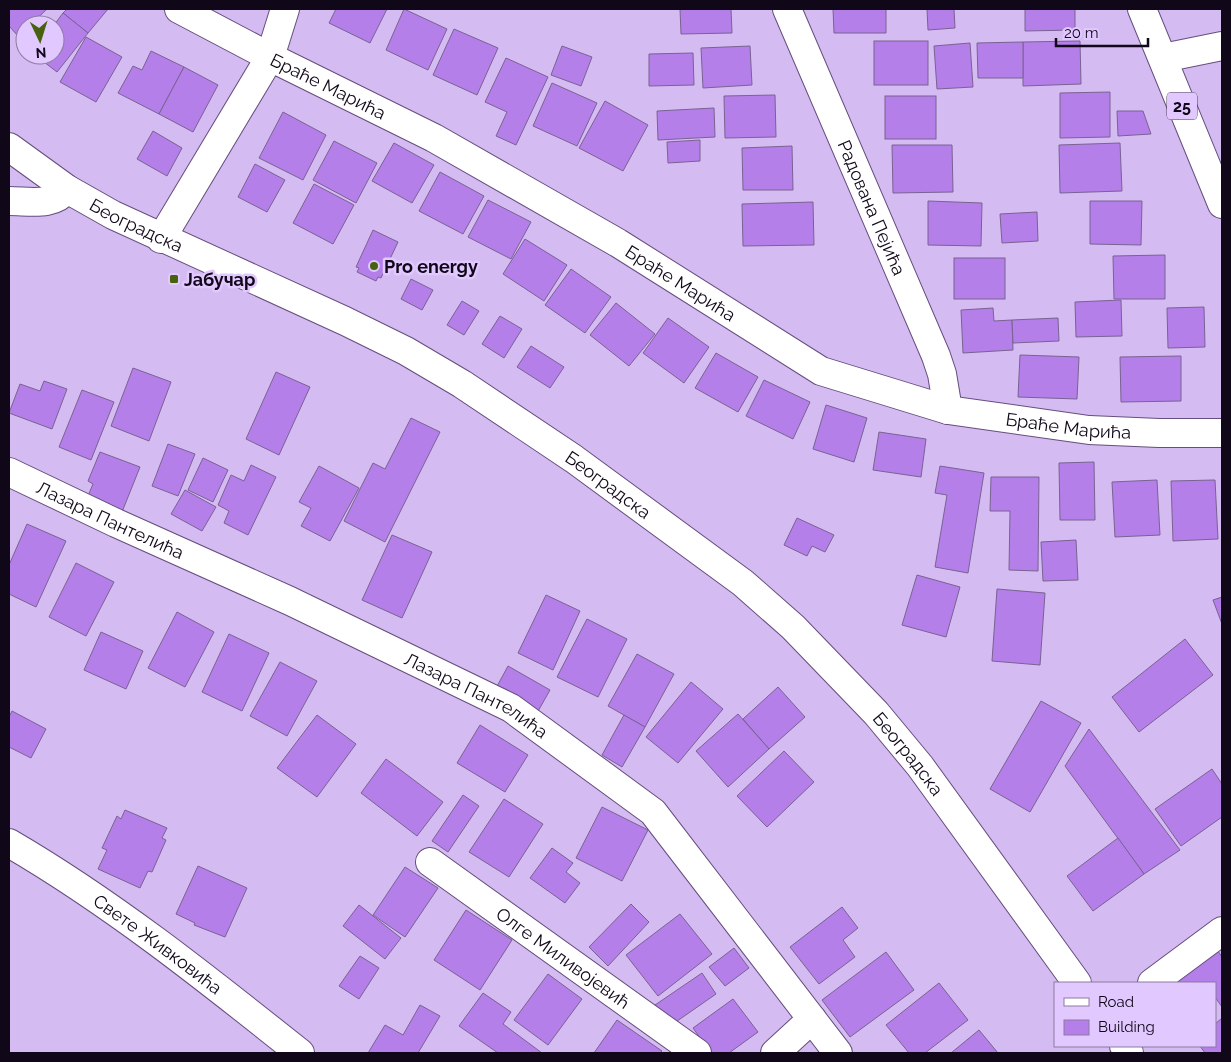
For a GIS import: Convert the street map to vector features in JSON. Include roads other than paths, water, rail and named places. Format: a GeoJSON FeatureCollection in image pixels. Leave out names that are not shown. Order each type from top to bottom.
{"type":"FeatureCollection","features":[{"type":"Feature","properties":{"kind":"street","name":"Браће Марића"},"geometry":{"type":"LineString","coordinates":[[179,9],[270,57],[451,147],[618,243],[821,371],[948,410],[1089,430],[1159,433],[1222,432]]}},
{"type":"Feature","properties":{"kind":"street"},"geometry":{"type":"LineString","coordinates":[[161,239],[270,57],[285,9]]}},
{"type":"Feature","properties":{"kind":"street","name":"Радована Пејића"},"geometry":{"type":"LineString","coordinates":[[787,9],[936,356],[942,374],[948,410]]}},
{"type":"Feature","properties":{"kind":"street","name":"25"},"geometry":{"type":"LineString","coordinates":[[1142,9],[1222,204]]}},
{"type":"Feature","properties":{"kind":"street"},"geometry":{"type":"LineString","coordinates":[[1163,58],[1222,46]]}},
{"type":"Feature","properties":{"kind":"street","name":"Београдска"},"geometry":{"type":"LineString","coordinates":[[9,147],[67,189],[113,216],[345,321],[406,351],[462,384],[574,459],[743,583],[793,627],[876,713],[920,766],[1076,982]]}},
{"type":"Feature","properties":{"kind":"street"},"geometry":{"type":"LineString","coordinates":[[9,201],[51,202],[61,197],[67,189]]}},
{"type":"Feature","properties":{"kind":"street","name":"Лазара Пантелића"},"geometry":{"type":"LineString","coordinates":[[9,472],[116,523],[290,601],[511,708],[653,812],[838,1053]]}},
{"type":"Feature","properties":{"kind":"street","name":"Свете Живковића"},"geometry":{"type":"LineString","coordinates":[[9,843],[65,876],[225,993],[300,1053]]}},
{"type":"Feature","properties":{"kind":"street","name":"Олге Миливојевић"},"geometry":{"type":"LineString","coordinates":[[430,862],[697,1053]]}},
{"type":"Feature","properties":{"kind":"street"},"geometry":{"type":"LineString","coordinates":[[1153,982],[1222,931]]}},
{"type":"Feature","properties":{"kind":"street"},"geometry":{"type":"LineString","coordinates":[[775,1053],[812,1019]]}},
{"type":"Feature","properties":{"kind":"place","name":"Pro energy"},"geometry":{"type":"Point","coordinates":[374,266]}},
{"type":"Feature","properties":{"kind":"place","name":"Јабучар"},"geometry":{"type":"Point","coordinates":[174,279]}}]}
